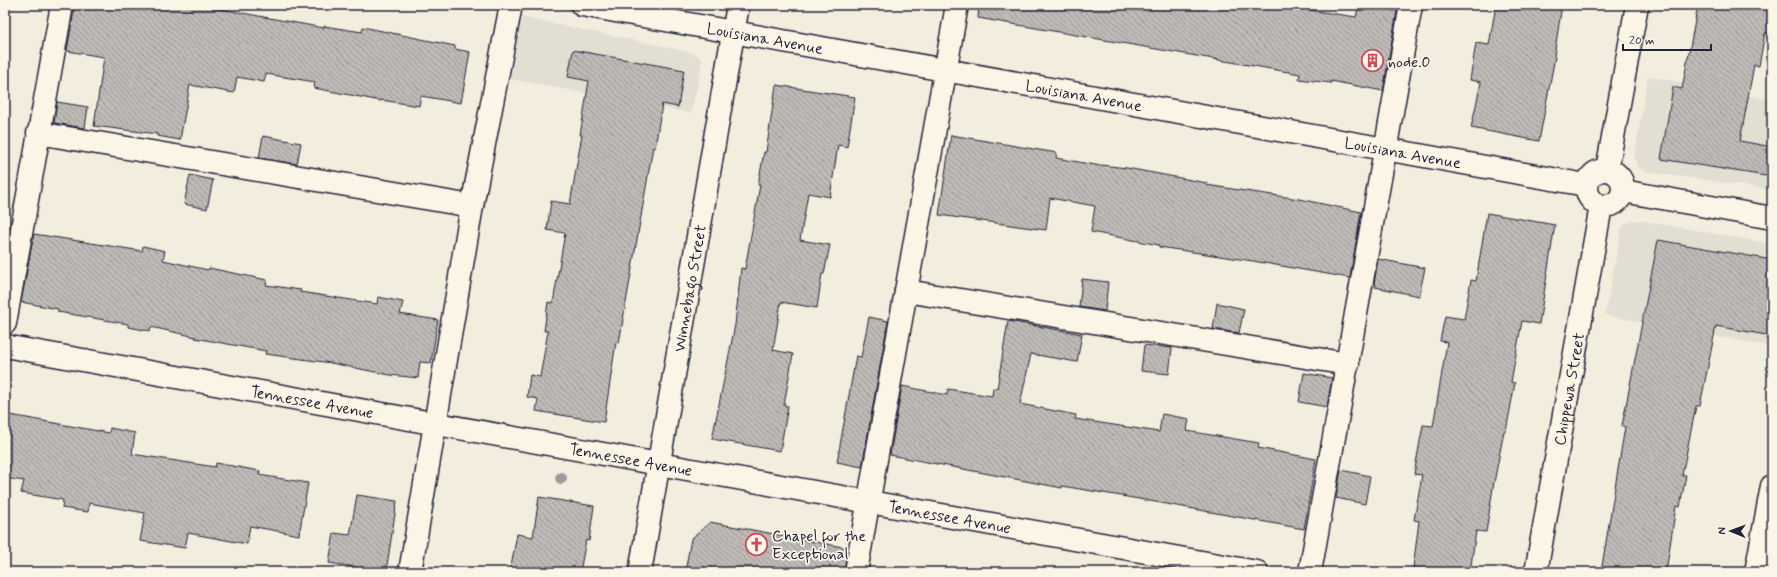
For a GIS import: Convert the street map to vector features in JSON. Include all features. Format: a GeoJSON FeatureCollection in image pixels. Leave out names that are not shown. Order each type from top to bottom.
{"type":"FeatureCollection","features":[{"type":"Feature","properties":{"kind":"street"},"geometry":{"type":"LineString","coordinates":[[5,322],[62,5]]}},
{"type":"Feature","properties":{"kind":"street"},"geometry":{"type":"LineString","coordinates":[[410,572],[472,206],[511,5]]}},
{"type":"Feature","properties":{"kind":"street","name":"Louisiana Avenue"},"geometry":{"type":"LineString","coordinates":[[582,5],[1586,185]]}},
{"type":"Feature","properties":{"kind":"street","name":"Winnebago Street"},"geometry":{"type":"LineString","coordinates":[[640,572],[738,5]]}},
{"type":"Feature","properties":{"kind":"street"},"geometry":{"type":"LineString","coordinates":[[856,572],[957,5]]}},
{"type":"Feature","properties":{"kind":"street"},"geometry":{"type":"LineString","coordinates":[[1310,572],[1412,5]]}},
{"type":"Feature","properties":{"kind":"street"},"geometry":{"type":"LineString","coordinates":[[1607,170],[1637,5]]}},
{"type":"Feature","properties":{"kind":"street"},"geometry":{"type":"LineString","coordinates":[[38,133],[472,206]]}},
{"type":"Feature","properties":{"kind":"street"},"geometry":{"type":"LineString","coordinates":[[1607,170],[1618,175],[1622,180],[1624,191],[1621,197],[1612,205],[1601,206],[1591,201],[1586,191],[1586,185],[1588,180],[1596,172],[1607,170]]}},
{"type":"Feature","properties":{"kind":"street"},"geometry":{"type":"LineString","coordinates":[[1624,191],[1772,218]]}},
{"type":"Feature","properties":{"kind":"street","name":"Chippewa Street"},"geometry":{"type":"LineString","coordinates":[[1536,572],[1601,206]]}},
{"type":"Feature","properties":{"kind":"street"},"geometry":{"type":"LineString","coordinates":[[906,291],[1348,364]]}},
{"type":"Feature","properties":{"kind":"street","name":"Tennessee Avenue"},"geometry":{"type":"LineString","coordinates":[[5,346],[1257,572]]}},
{"type":"Feature","properties":{"kind":"street"},"geometry":{"type":"LineString","coordinates":[[1756,572],[1772,486]]}},
{"type":"Feature","properties":{"kind":"shaded area"},"geometry":{"type":"Polygon","coordinates":[[[521,17],[691,52],[697,55],[702,60],[691,113],[510,79],[521,17]]]}},
{"type":"Feature","properties":{"kind":"shaded area"},"geometry":{"type":"Polygon","coordinates":[[[1648,76],[1772,100],[1772,190],[1644,171],[1639,168],[1634,159],[1648,76]]]}},
{"type":"Feature","properties":{"kind":"shaded area"},"geometry":{"type":"Polygon","coordinates":[[[1639,220],[1772,244],[1772,347],[1605,315],[1621,230],[1624,225],[1631,221],[1639,220]]]}},
{"type":"Feature","properties":{"kind":"building"},"geometry":{"type":"Polygon","coordinates":[[[75,5],[199,5],[324,28],[324,26],[362,32],[363,27],[455,46],[455,49],[470,52],[461,103],[421,96],[419,106],[381,101],[314,88],[315,82],[266,74],[264,82],[237,77],[234,93],[190,85],[180,140],[157,136],[157,134],[94,126],[104,57],[67,51],[75,5]]]}},
{"type":"Feature","properties":{"kind":"building"},"geometry":{"type":"Polygon","coordinates":[[[979,5],[1297,5],[1297,8],[1356,17],[1359,5],[1397,11],[1383,91],[1331,81],[1331,83],[1299,79],[1300,74],[978,18],[979,5]]]}},
{"type":"Feature","properties":{"kind":"building"},"geometry":{"type":"Polygon","coordinates":[[[1496,5],[1562,5],[1555,57],[1539,141],[1471,128],[1481,82],[1470,80],[1476,43],[1489,45],[1496,5]]]}},
{"type":"Feature","properties":{"kind":"building"},"geometry":{"type":"Polygon","coordinates":[[[1698,5],[1772,5],[1772,34],[1765,33],[1759,66],[1754,65],[1740,141],[1772,147],[1772,177],[1661,159],[1673,87],[1682,89],[1698,5]]]}},
{"type":"Feature","properties":{"kind":"building"},"geometry":{"type":"Polygon","coordinates":[[[573,50],[684,70],[678,107],[662,104],[655,148],[653,147],[619,343],[616,342],[604,422],[536,411],[538,399],[527,397],[530,375],[540,377],[548,331],[544,331],[548,302],[553,303],[565,233],[547,230],[551,201],[570,204],[582,135],[580,135],[589,81],[568,77],[573,50]]]}},
{"type":"Feature","properties":{"kind":"building"},"geometry":{"type":"Polygon","coordinates":[[[776,85],[855,97],[847,147],[838,145],[830,197],[808,193],[800,240],[830,245],[824,274],[822,274],[817,308],[781,302],[773,350],[793,354],[784,405],[788,406],[780,451],[712,439],[735,325],[741,268],[745,269],[760,185],[758,185],[764,152],[766,152],[776,85]]]}},
{"type":"Feature","properties":{"kind":"building"},"geometry":{"type":"Polygon","coordinates":[[[57,102],[88,107],[85,128],[54,123],[57,102]]]}},
{"type":"Feature","properties":{"kind":"building"},"geometry":{"type":"Polygon","coordinates":[[[951,135],[1057,153],[1056,158],[1101,166],[1127,168],[1207,183],[1206,185],[1299,199],[1361,212],[1350,278],[1253,261],[1159,247],[1159,245],[1091,232],[1095,206],[1050,198],[1046,230],[939,215],[951,135]]]}},
{"type":"Feature","properties":{"kind":"building"},"geometry":{"type":"Polygon","coordinates":[[[263,136],[301,143],[297,164],[259,158],[263,136]]]}},
{"type":"Feature","properties":{"kind":"building"},"geometry":{"type":"Polygon","coordinates":[[[190,175],[213,180],[207,209],[184,204],[190,175]]]}},
{"type":"Feature","properties":{"kind":"building"},"geometry":{"type":"Polygon","coordinates":[[[1487,213],[1555,225],[1539,324],[1522,321],[1511,382],[1515,383],[1506,431],[1504,431],[1486,532],[1476,531],[1470,572],[1437,572],[1413,568],[1419,521],[1414,520],[1422,475],[1414,474],[1423,425],[1433,426],[1447,342],[1440,341],[1445,316],[1464,319],[1471,280],[1476,281],[1487,213]]]}},
{"type":"Feature","properties":{"kind":"building"},"geometry":{"type":"Polygon","coordinates":[[[34,234],[142,251],[143,246],[165,251],[163,260],[208,270],[209,268],[267,280],[266,285],[301,290],[300,292],[377,304],[378,297],[403,302],[400,314],[438,320],[431,363],[420,362],[418,378],[390,375],[331,363],[265,354],[266,351],[195,338],[196,337],[151,327],[150,331],[128,327],[128,324],[58,312],[58,309],[21,302],[34,234]]]}},
{"type":"Feature","properties":{"kind":"building"},"geometry":{"type":"Polygon","coordinates":[[[1658,240],[1772,260],[1772,336],[1716,326],[1700,406],[1696,406],[1682,475],[1686,475],[1680,507],[1676,506],[1666,572],[1601,572],[1625,427],[1622,426],[1658,240]]]}},
{"type":"Feature","properties":{"kind":"building"},"geometry":{"type":"Polygon","coordinates":[[[1378,259],[1425,268],[1419,296],[1375,287],[1376,284],[1374,284],[1378,259]]]}},
{"type":"Feature","properties":{"kind":"building"},"geometry":{"type":"Polygon","coordinates":[[[1082,279],[1108,282],[1105,311],[1079,307],[1082,279]]]}},
{"type":"Feature","properties":{"kind":"building"},"geometry":{"type":"Polygon","coordinates":[[[1217,303],[1244,309],[1239,333],[1213,329],[1217,303]]]}},
{"type":"Feature","properties":{"kind":"building"},"geometry":{"type":"Polygon","coordinates":[[[869,317],[888,321],[862,467],[837,462],[856,356],[861,357],[869,317]]]}},
{"type":"Feature","properties":{"kind":"building"},"geometry":{"type":"Polygon","coordinates":[[[1008,321],[1082,334],[1077,362],[1031,354],[1020,404],[1076,415],[1075,419],[1159,432],[1162,414],[1189,419],[1187,431],[1259,443],[1258,448],[1316,459],[1304,529],[1139,499],[1062,486],[1062,488],[890,455],[902,386],[947,395],[948,389],[992,396],[993,388],[997,389],[1008,321]]]}},
{"type":"Feature","properties":{"kind":"building"},"geometry":{"type":"Polygon","coordinates":[[[1144,345],[1172,348],[1169,374],[1141,371],[1144,345]]]}},
{"type":"Feature","properties":{"kind":"building"},"geometry":{"type":"Polygon","coordinates":[[[1304,373],[1332,378],[1327,407],[1299,402],[1304,373]]]}},
{"type":"Feature","properties":{"kind":"building"},"geometry":{"type":"Polygon","coordinates":[[[5,414],[109,433],[110,428],[135,433],[132,454],[215,467],[216,463],[260,471],[259,475],[308,483],[299,535],[250,526],[247,544],[188,533],[185,548],[140,541],[145,513],[89,503],[88,512],[62,508],[63,500],[21,493],[24,481],[5,478],[5,414]]]}},
{"type":"Feature","properties":{"kind":"building"},"geometry":{"type":"Polygon","coordinates":[[[1341,470],[1370,476],[1365,504],[1336,498],[1341,470]]]}},
{"type":"Feature","properties":{"kind":"building"},"geometry":{"type":"Polygon","coordinates":[[[357,495],[397,501],[386,572],[329,563],[334,533],[350,535],[357,495]]]}},
{"type":"Feature","properties":{"kind":"building"},"geometry":{"type":"Polygon","coordinates":[[[539,497],[594,506],[589,541],[586,540],[580,572],[510,572],[517,534],[533,537],[539,497]]]}},
{"type":"Feature","properties":{"kind":"building","name":"Chapel for the Exceptional"},"geometry":{"type":"Polygon","coordinates":[[[710,522],[848,548],[844,572],[685,572],[691,539],[710,522]]]}},
{"type":"Feature","properties":{"kind":"place","name":"node.0"},"geometry":{"type":"Point","coordinates":[1373,61]}},
{"type":"Feature","properties":{"kind":"place","name":"Chapel for the Exceptional"},"geometry":{"type":"Point","coordinates":[757,544]}}]}
